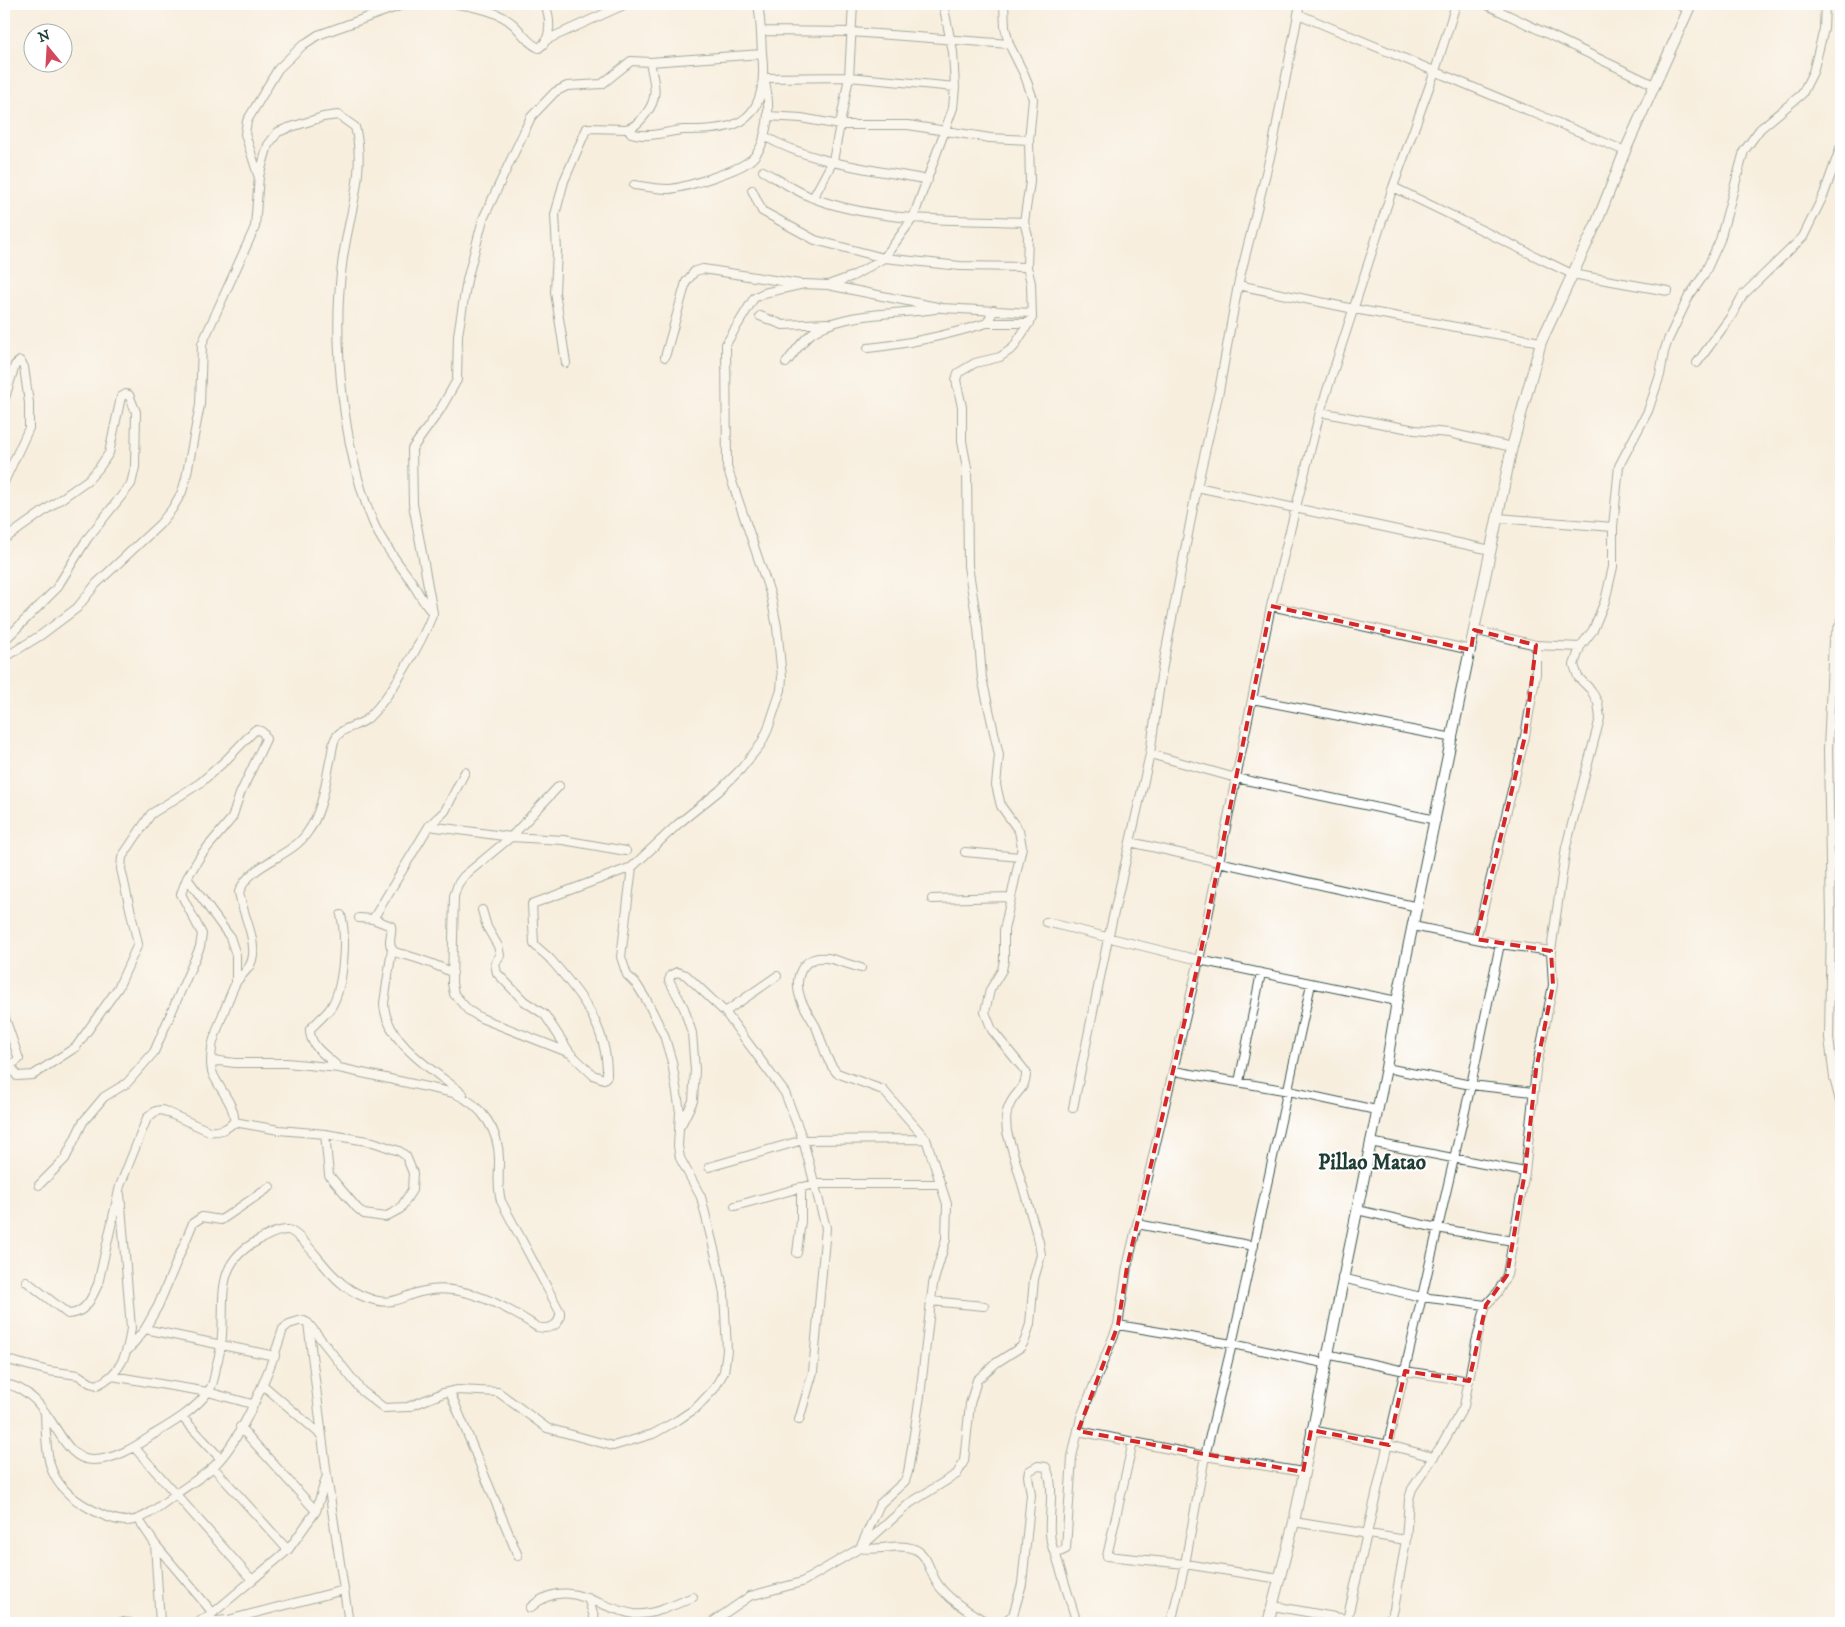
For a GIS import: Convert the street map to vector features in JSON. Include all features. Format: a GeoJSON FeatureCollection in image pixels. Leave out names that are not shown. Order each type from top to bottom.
{"type":"FeatureCollection","features":[{"type":"Feature","properties":{"kind":"street"},"geometry":{"type":"LineString","coordinates":[[259,176],[245,134],[246,121],[278,69],[303,45],[318,35],[405,4]]}},
{"type":"Feature","properties":{"kind":"street"},"geometry":{"type":"LineString","coordinates":[[457,4],[468,5],[512,23],[533,45],[539,48],[550,32],[545,4]]}},
{"type":"Feature","properties":{"kind":"street"},"geometry":{"type":"LineString","coordinates":[[546,40],[626,4]]}},
{"type":"Feature","properties":{"kind":"street"},"geometry":{"type":"LineString","coordinates":[[566,363],[555,292],[557,251],[555,215],[564,181],[586,128],[628,129],[636,134],[648,135],[678,131],[709,130],[734,124],[744,119],[757,105],[764,78],[763,31],[758,4]]}},
{"type":"Feature","properties":{"kind":"street"},"geometry":{"type":"LineString","coordinates":[[813,198],[834,161],[849,77],[853,4]]}},
{"type":"Feature","properties":{"kind":"street"},"geometry":{"type":"LineString","coordinates":[[828,285],[853,276],[884,258],[913,218],[953,108],[955,88],[953,52],[943,4]]}},
{"type":"Feature","properties":{"kind":"street"},"geometry":{"type":"LineString","coordinates":[[711,1623],[750,1596],[802,1582],[860,1548],[910,1503],[957,1474],[964,1461],[970,1404],[977,1380],[996,1363],[1021,1347],[1030,1324],[1034,1279],[1041,1255],[1039,1242],[1007,1132],[1006,1120],[1010,1102],[1025,1085],[1026,1072],[992,1030],[985,1012],[990,990],[1002,970],[1004,930],[1020,857],[1021,838],[1001,806],[996,785],[999,755],[982,678],[978,628],[968,566],[967,468],[962,441],[962,407],[956,380],[958,374],[967,366],[1000,357],[1012,348],[1030,323],[1031,283],[1027,267],[1028,236],[1024,222],[1030,182],[1030,140],[1033,99],[1025,76],[1009,44],[1005,27],[1004,4]]}},
{"type":"Feature","properties":{"kind":"street"},"geometry":{"type":"LineString","coordinates":[[1073,1108],[1108,939],[1150,754],[1161,676],[1196,487],[1219,391],[1238,285],[1272,149],[1300,4]]}},
{"type":"Feature","properties":{"kind":"street"},"geometry":{"type":"LineString","coordinates":[[1055,1552],[1062,1552],[1067,1545],[1072,1457],[1078,1431],[1118,1325],[1137,1224],[1199,960],[1272,606],[1320,412],[1393,187],[1435,71],[1456,4]]}},
{"type":"Feature","properties":{"kind":"street"},"geometry":{"type":"LineString","coordinates":[[1485,4],[1654,84]]}},
{"type":"Feature","properties":{"kind":"street"},"geometry":{"type":"LineString","coordinates":[[1268,1623],[1294,1522],[1325,1359],[1386,1068],[1397,1001],[1512,448],[1541,342],[1597,222],[1625,151],[1689,7],[1676,4]]}},
{"type":"Feature","properties":{"kind":"street"},"geometry":{"type":"LineString","coordinates":[[1382,1623],[1392,1616],[1406,1540],[1408,1499],[1412,1489],[1464,1406],[1486,1306],[1498,1292],[1507,1275],[1525,1172],[1533,1092],[1553,985],[1551,951],[1566,847],[1600,718],[1598,703],[1575,669],[1576,657],[1580,647],[1593,630],[1605,601],[1614,567],[1613,528],[1619,466],[1648,411],[1660,375],[1668,340],[1720,240],[1744,151],[1760,130],[1802,94],[1815,63],[1824,29],[1825,4]]}},
{"type":"Feature","properties":{"kind":"street"},"geometry":{"type":"LineString","coordinates":[[1298,14],[1625,151]]}},
{"type":"Feature","properties":{"kind":"street"},"geometry":{"type":"LineString","coordinates":[[763,31],[851,32],[950,38],[1009,44]]}},
{"type":"Feature","properties":{"kind":"street"},"geometry":{"type":"LineString","coordinates":[[234,1122],[234,1112],[212,1072],[212,1045],[236,982],[250,966],[253,955],[253,943],[239,892],[247,878],[306,835],[314,821],[323,797],[335,739],[343,730],[366,720],[381,702],[425,636],[433,613],[413,504],[412,449],[440,410],[456,380],[458,335],[467,280],[483,219],[531,117],[555,92],[567,86],[602,84],[630,61],[637,59],[650,62],[762,54]]}},
{"type":"Feature","properties":{"kind":"street"},"geometry":{"type":"LineString","coordinates":[[628,129],[643,117],[652,105],[655,97],[650,62]]}},
{"type":"Feature","properties":{"kind":"street"},"geometry":{"type":"LineString","coordinates":[[764,78],[849,77],[955,88]]}},
{"type":"Feature","properties":{"kind":"street"},"geometry":{"type":"LineString","coordinates":[[634,185],[657,189],[684,187],[735,169],[750,161],[760,147],[768,116],[767,90],[764,78]]}},
{"type":"Feature","properties":{"kind":"street"},"geometry":{"type":"LineString","coordinates":[[4,658],[41,635],[77,608],[96,584],[160,524],[182,492],[200,405],[202,344],[255,227],[259,176],[268,145],[278,132],[323,117],[338,115],[355,127],[358,140],[359,164],[345,240],[338,299],[338,343],[345,409],[354,460],[373,523],[422,601],[433,613]]}},
{"type":"Feature","properties":{"kind":"street"},"geometry":{"type":"LineString","coordinates":[[768,116],[801,118],[840,125],[908,125],[990,138],[1030,140]]}},
{"type":"Feature","properties":{"kind":"street"},"geometry":{"type":"LineString","coordinates":[[764,136],[781,146],[808,156],[928,180]]}},
{"type":"Feature","properties":{"kind":"street"},"geometry":{"type":"LineString","coordinates":[[1697,363],[1732,315],[1743,296],[1803,237],[1824,194],[1841,146]]}},
{"type":"Feature","properties":{"kind":"street"},"geometry":{"type":"LineString","coordinates":[[763,171],[813,198],[866,212],[913,218],[1024,222]]}},
{"type":"Feature","properties":{"kind":"street"},"geometry":{"type":"LineString","coordinates":[[1393,187],[1572,274],[1668,291]]}},
{"type":"Feature","properties":{"kind":"street"},"geometry":{"type":"LineString","coordinates":[[752,190],[762,212],[815,240],[884,258],[960,266],[1027,267]]}},
{"type":"Feature","properties":{"kind":"street"},"geometry":{"type":"LineString","coordinates":[[665,357],[686,282],[695,270],[703,268],[804,284],[828,285],[942,308]]}},
{"type":"Feature","properties":{"kind":"street"},"geometry":{"type":"LineString","coordinates":[[482,910],[487,927],[498,946],[500,955],[495,964],[497,973],[524,1001],[546,1015],[570,1053],[599,1079],[604,1079],[607,1076],[604,1043],[590,1009],[580,993],[550,958],[534,944],[532,904],[632,867],[678,824],[719,792],[761,744],[781,690],[781,664],[771,596],[727,467],[728,416],[724,356],[726,344],[754,298],[764,293],[804,284]]}},
{"type":"Feature","properties":{"kind":"street"},"geometry":{"type":"LineString","coordinates":[[1238,285],[1354,309],[1541,342]]}},
{"type":"Feature","properties":{"kind":"street"},"geometry":{"type":"LineString","coordinates":[[760,316],[783,325],[832,323],[870,315],[942,308],[1031,313]]}},
{"type":"Feature","properties":{"kind":"street"},"geometry":{"type":"LineString","coordinates":[[987,323],[994,310]]}},
{"type":"Feature","properties":{"kind":"street"},"geometry":{"type":"LineString","coordinates":[[786,364],[798,347],[812,334],[832,323]]}},
{"type":"Feature","properties":{"kind":"street"},"geometry":{"type":"LineString","coordinates":[[868,348],[906,344],[987,323],[1030,323]]}},
{"type":"Feature","properties":{"kind":"street"},"geometry":{"type":"LineString","coordinates":[[4,401],[15,365],[20,361],[24,367],[29,404],[29,428],[4,482]]}},
{"type":"Feature","properties":{"kind":"street"},"geometry":{"type":"LineString","coordinates":[[4,537],[9,536],[73,490],[99,468],[109,453],[121,397],[126,394],[129,396],[136,412],[135,467],[131,484],[87,539],[56,589],[4,640]]}},
{"type":"Feature","properties":{"kind":"street"},"geometry":{"type":"LineString","coordinates":[[1320,412],[1415,430],[1449,433],[1512,448]]}},
{"type":"Feature","properties":{"kind":"street"},"geometry":{"type":"LineString","coordinates":[[1196,487],[1491,550]]}},
{"type":"Feature","properties":{"kind":"street"},"geometry":{"type":"LineString","coordinates":[[1498,518],[1613,528]]}},
{"type":"Feature","properties":{"kind":"street"},"geometry":{"type":"LineString","coordinates":[[1272,606],[1471,650]]}},
{"type":"Feature","properties":{"kind":"street"},"geometry":{"type":"LineString","coordinates":[[1841,622],[1833,640],[1828,749],[1831,919],[1829,1038],[1834,1078],[1841,1105]]}},
{"type":"Feature","properties":{"kind":"street"},"geometry":{"type":"LineString","coordinates":[[1474,630],[1536,645],[1580,647]]}},
{"type":"Feature","properties":{"kind":"street"},"geometry":{"type":"LineString","coordinates":[[1476,939],[1525,736],[1536,674],[1536,645]]}},
{"type":"Feature","properties":{"kind":"street"},"geometry":{"type":"LineString","coordinates":[[1252,699],[1452,738]]}},
{"type":"Feature","properties":{"kind":"street"},"geometry":{"type":"LineString","coordinates":[[4,1015],[18,1059],[11,1065],[17,1076],[33,1075],[76,1047],[118,988],[138,944],[121,869],[122,857],[151,814],[200,783],[255,730],[264,733],[266,739],[240,794],[232,818],[201,855],[182,886],[181,894],[202,934],[200,947],[154,1052],[127,1083],[104,1097],[83,1122],[65,1159],[39,1184]]}},
{"type":"Feature","properties":{"kind":"street"},"geometry":{"type":"LineString","coordinates":[[1150,754],[1236,778],[1436,820]]}},
{"type":"Feature","properties":{"kind":"street"},"geometry":{"type":"LineString","coordinates":[[373,918],[430,826],[445,811],[466,772]]}},
{"type":"Feature","properties":{"kind":"street"},"geometry":{"type":"LineString","coordinates":[[559,786],[511,837],[464,876],[458,884],[454,896],[452,922],[452,983],[454,994],[475,1015],[570,1053]]}},
{"type":"Feature","properties":{"kind":"street"},"geometry":{"type":"LineString","coordinates":[[430,826],[511,837],[563,840],[626,851]]}},
{"type":"Feature","properties":{"kind":"street"},"geometry":{"type":"LineString","coordinates":[[1130,842],[1418,907]]}},
{"type":"Feature","properties":{"kind":"street"},"geometry":{"type":"LineString","coordinates":[[965,852],[1020,857]]}},
{"type":"Feature","properties":{"kind":"street"},"geometry":{"type":"LineString","coordinates":[[45,1412],[46,1446],[53,1474],[61,1490],[77,1502],[114,1520],[129,1522],[139,1520],[213,1467],[240,1427],[263,1385],[283,1329],[296,1321],[302,1320],[308,1323],[362,1391],[384,1408],[408,1407],[450,1392],[498,1392],[547,1428],[613,1446],[653,1434],[696,1408],[714,1389],[724,1372],[727,1362],[724,1293],[701,1197],[680,1158],[678,1146],[681,1125],[672,1062],[664,1035],[647,1001],[637,985],[627,975],[621,958],[632,867]]}},
{"type":"Feature","properties":{"kind":"street"},"geometry":{"type":"LineString","coordinates":[[187,878],[230,937],[236,955],[236,982]]}},
{"type":"Feature","properties":{"kind":"street"},"geometry":{"type":"LineString","coordinates":[[932,899],[1011,897]]}},
{"type":"Feature","properties":{"kind":"street"},"geometry":{"type":"LineString","coordinates":[[339,1068],[318,1049],[310,1034],[310,1029],[329,1010],[340,984],[344,928],[341,915]]}},
{"type":"Feature","properties":{"kind":"street"},"geometry":{"type":"LineString","coordinates":[[4,1384],[17,1386],[34,1397],[70,1451],[79,1458],[92,1460],[107,1458],[134,1447],[182,1416],[208,1392],[214,1377],[221,1344],[224,1287],[232,1264],[245,1248],[280,1231],[289,1230],[298,1237],[333,1276],[364,1298],[389,1303],[426,1290],[442,1290],[497,1303],[537,1327],[544,1329],[557,1324],[560,1312],[501,1201],[498,1189],[498,1144],[492,1128],[485,1116],[468,1099],[426,1068],[390,1027],[384,1003],[392,949],[391,926],[373,918],[359,918]]}},
{"type":"Feature","properties":{"kind":"street"},"geometry":{"type":"LineString","coordinates":[[1046,922],[1108,939],[1199,960],[1397,1001]]}},
{"type":"Feature","properties":{"kind":"street"},"geometry":{"type":"LineString","coordinates":[[1413,926],[1500,944],[1551,951]]}},
{"type":"Feature","properties":{"kind":"street"},"geometry":{"type":"LineString","coordinates":[[1347,1620],[1471,1085],[1500,944]]}},
{"type":"Feature","properties":{"kind":"street"},"geometry":{"type":"LineString","coordinates":[[392,949],[430,961],[453,973]]}},
{"type":"Feature","properties":{"kind":"street"},"geometry":{"type":"LineString","coordinates":[[860,1548],[880,1504],[905,1480],[908,1472],[920,1396],[930,1302],[946,1232],[947,1204],[926,1139],[883,1090],[837,1073],[832,1067],[801,998],[797,981],[800,969],[808,962],[828,958],[861,968]]}},
{"type":"Feature","properties":{"kind":"street"},"geometry":{"type":"LineString","coordinates":[[681,1125],[694,1101],[695,1070],[692,1033],[684,1008],[669,977],[675,972],[682,972],[725,1012],[785,1093],[803,1140],[826,1228],[813,1372],[799,1420]]}},
{"type":"Feature","properties":{"kind":"street"},"geometry":{"type":"LineString","coordinates":[[1239,1082],[1261,973]]}},
{"type":"Feature","properties":{"kind":"street"},"geometry":{"type":"LineString","coordinates":[[725,1012],[777,976]]}},
{"type":"Feature","properties":{"kind":"street"},"geometry":{"type":"LineString","coordinates":[[1171,1623],[1185,1564],[1205,1456],[1289,1091],[1311,984]]}},
{"type":"Feature","properties":{"kind":"street"},"geometry":{"type":"LineString","coordinates":[[212,1062],[219,1060],[235,1063],[286,1063],[339,1068],[454,1093],[468,1099]]}},
{"type":"Feature","properties":{"kind":"street"},"geometry":{"type":"LineString","coordinates":[[1386,1068],[1471,1085],[1533,1092]]}},
{"type":"Feature","properties":{"kind":"street"},"geometry":{"type":"LineString","coordinates":[[1174,1071],[1289,1091],[1376,1110]]}},
{"type":"Feature","properties":{"kind":"street"},"geometry":{"type":"LineString","coordinates":[[26,1280],[68,1314],[76,1314],[92,1298],[98,1284],[120,1186],[147,1118],[156,1111],[162,1110],[170,1113],[209,1132],[221,1131],[234,1122],[279,1130],[325,1134],[373,1142],[390,1147],[406,1156],[413,1173],[409,1196],[400,1209],[385,1217],[364,1214],[357,1208],[329,1175],[325,1134]]}},
{"type":"Feature","properties":{"kind":"street"},"geometry":{"type":"LineString","coordinates":[[709,1167],[803,1140],[926,1139]]}},
{"type":"Feature","properties":{"kind":"street"},"geometry":{"type":"LineString","coordinates":[[1370,1142],[1525,1172]]}},
{"type":"Feature","properties":{"kind":"street"},"geometry":{"type":"LineString","coordinates":[[735,1206],[814,1184],[941,1184]]}},
{"type":"Feature","properties":{"kind":"street"},"geometry":{"type":"LineString","coordinates":[[120,1186],[130,1306],[128,1350]]}},
{"type":"Feature","properties":{"kind":"street"},"geometry":{"type":"LineString","coordinates":[[4,1359],[49,1371],[78,1375],[97,1385],[112,1376],[128,1350],[145,1329],[158,1306],[193,1223],[202,1217],[221,1220],[270,1187]]}},
{"type":"Feature","properties":{"kind":"street"},"geometry":{"type":"LineString","coordinates":[[797,1253],[801,1221],[801,1188]]}},
{"type":"Feature","properties":{"kind":"street"},"geometry":{"type":"LineString","coordinates":[[1357,1210],[1437,1228],[1513,1241]]}},
{"type":"Feature","properties":{"kind":"street"},"geometry":{"type":"LineString","coordinates":[[1137,1224],[1254,1246]]}},
{"type":"Feature","properties":{"kind":"street"},"geometry":{"type":"LineString","coordinates":[[1342,1278],[1421,1297],[1486,1306]]}},
{"type":"Feature","properties":{"kind":"street"},"geometry":{"type":"LineString","coordinates":[[930,1302],[984,1306]]}},
{"type":"Feature","properties":{"kind":"street"},"geometry":{"type":"LineString","coordinates":[[308,1323],[327,1476],[349,1623]]}},
{"type":"Feature","properties":{"kind":"street"},"geometry":{"type":"LineString","coordinates":[[1118,1325],[1469,1381]]}},
{"type":"Feature","properties":{"kind":"street"},"geometry":{"type":"LineString","coordinates":[[145,1329],[274,1356]]}},
{"type":"Feature","properties":{"kind":"street"},"geometry":{"type":"LineString","coordinates":[[112,1376],[208,1392],[252,1404]]}},
{"type":"Feature","properties":{"kind":"street"},"geometry":{"type":"LineString","coordinates":[[263,1385],[322,1435]]}},
{"type":"Feature","properties":{"kind":"street"},"geometry":{"type":"LineString","coordinates":[[450,1392],[518,1556]]}},
{"type":"Feature","properties":{"kind":"street"},"geometry":{"type":"LineString","coordinates":[[182,1416],[220,1458]]}},
{"type":"Feature","properties":{"kind":"street"},"geometry":{"type":"LineString","coordinates":[[240,1427],[316,1511]]}},
{"type":"Feature","properties":{"kind":"street"},"geometry":{"type":"LineString","coordinates":[[1311,1430],[1389,1445],[1433,1457]]}},
{"type":"Feature","properties":{"kind":"street"},"geometry":{"type":"LineString","coordinates":[[1078,1431],[1205,1456],[1303,1472]]}},
{"type":"Feature","properties":{"kind":"street"},"geometry":{"type":"LineString","coordinates":[[1133,1442],[1107,1556],[1185,1564],[1280,1579]]}},
{"type":"Feature","properties":{"kind":"street"},"geometry":{"type":"LineString","coordinates":[[134,1447],[252,1580]]}},
{"type":"Feature","properties":{"kind":"street"},"geometry":{"type":"LineString","coordinates":[[1002,1623],[1013,1615],[1022,1584],[1030,1505],[1028,1476],[1029,1471],[1038,1466],[1046,1467],[1049,1474],[1051,1487],[1051,1543],[1077,1623]]}},
{"type":"Feature","properties":{"kind":"street"},"geometry":{"type":"LineString","coordinates":[[213,1467],[288,1550]]}},
{"type":"Feature","properties":{"kind":"street"},"geometry":{"type":"LineString","coordinates":[[199,1623],[213,1614],[288,1550],[316,1511],[327,1476]]}},
{"type":"Feature","properties":{"kind":"street"},"geometry":{"type":"LineString","coordinates":[[139,1520],[155,1544],[213,1614]]}},
{"type":"Feature","properties":{"kind":"street"},"geometry":{"type":"LineString","coordinates":[[1294,1522],[1406,1540]]}},
{"type":"Feature","properties":{"kind":"street"},"geometry":{"type":"LineString","coordinates":[[155,1544],[160,1623]]}},
{"type":"Feature","properties":{"kind":"street"},"geometry":{"type":"LineString","coordinates":[[860,1548],[872,1551],[904,1547],[916,1549],[926,1560],[936,1582],[948,1596],[988,1623]]}},
{"type":"Feature","properties":{"kind":"street"},"geometry":{"type":"LineString","coordinates":[[199,1623],[229,1621],[344,1590]]}},
{"type":"Feature","properties":{"kind":"street"},"geometry":{"type":"LineString","coordinates":[[530,1608],[551,1595],[575,1594],[636,1614],[668,1607],[693,1597]]}},
{"type":"Feature","properties":{"kind":"street"},"geometry":{"type":"LineString","coordinates":[[588,1598],[596,1623]]}},
{"type":"Feature","properties":{"kind":"street"},"geometry":{"type":"LineString","coordinates":[[1273,1606],[1368,1623]]}},
{"type":"Feature","properties":{"kind":"highlighted area"},"geometry":{"type":"Polygon","coordinates":[[[1271,606],[1471,650],[1474,630],[1536,645],[1525,736],[1476,939],[1551,951],[1553,985],[1536,1070],[1525,1172],[1507,1275],[1486,1305],[1469,1381],[1405,1371],[1389,1445],[1311,1430],[1303,1472],[1078,1431],[1118,1325],[1127,1267],[1199,960],[1271,606]]]}},
{"type":"Feature","properties":{"kind":"district","name":"Pillao Matao"},"geometry":{"type":"Point","coordinates":[1372,1163]}}]}
